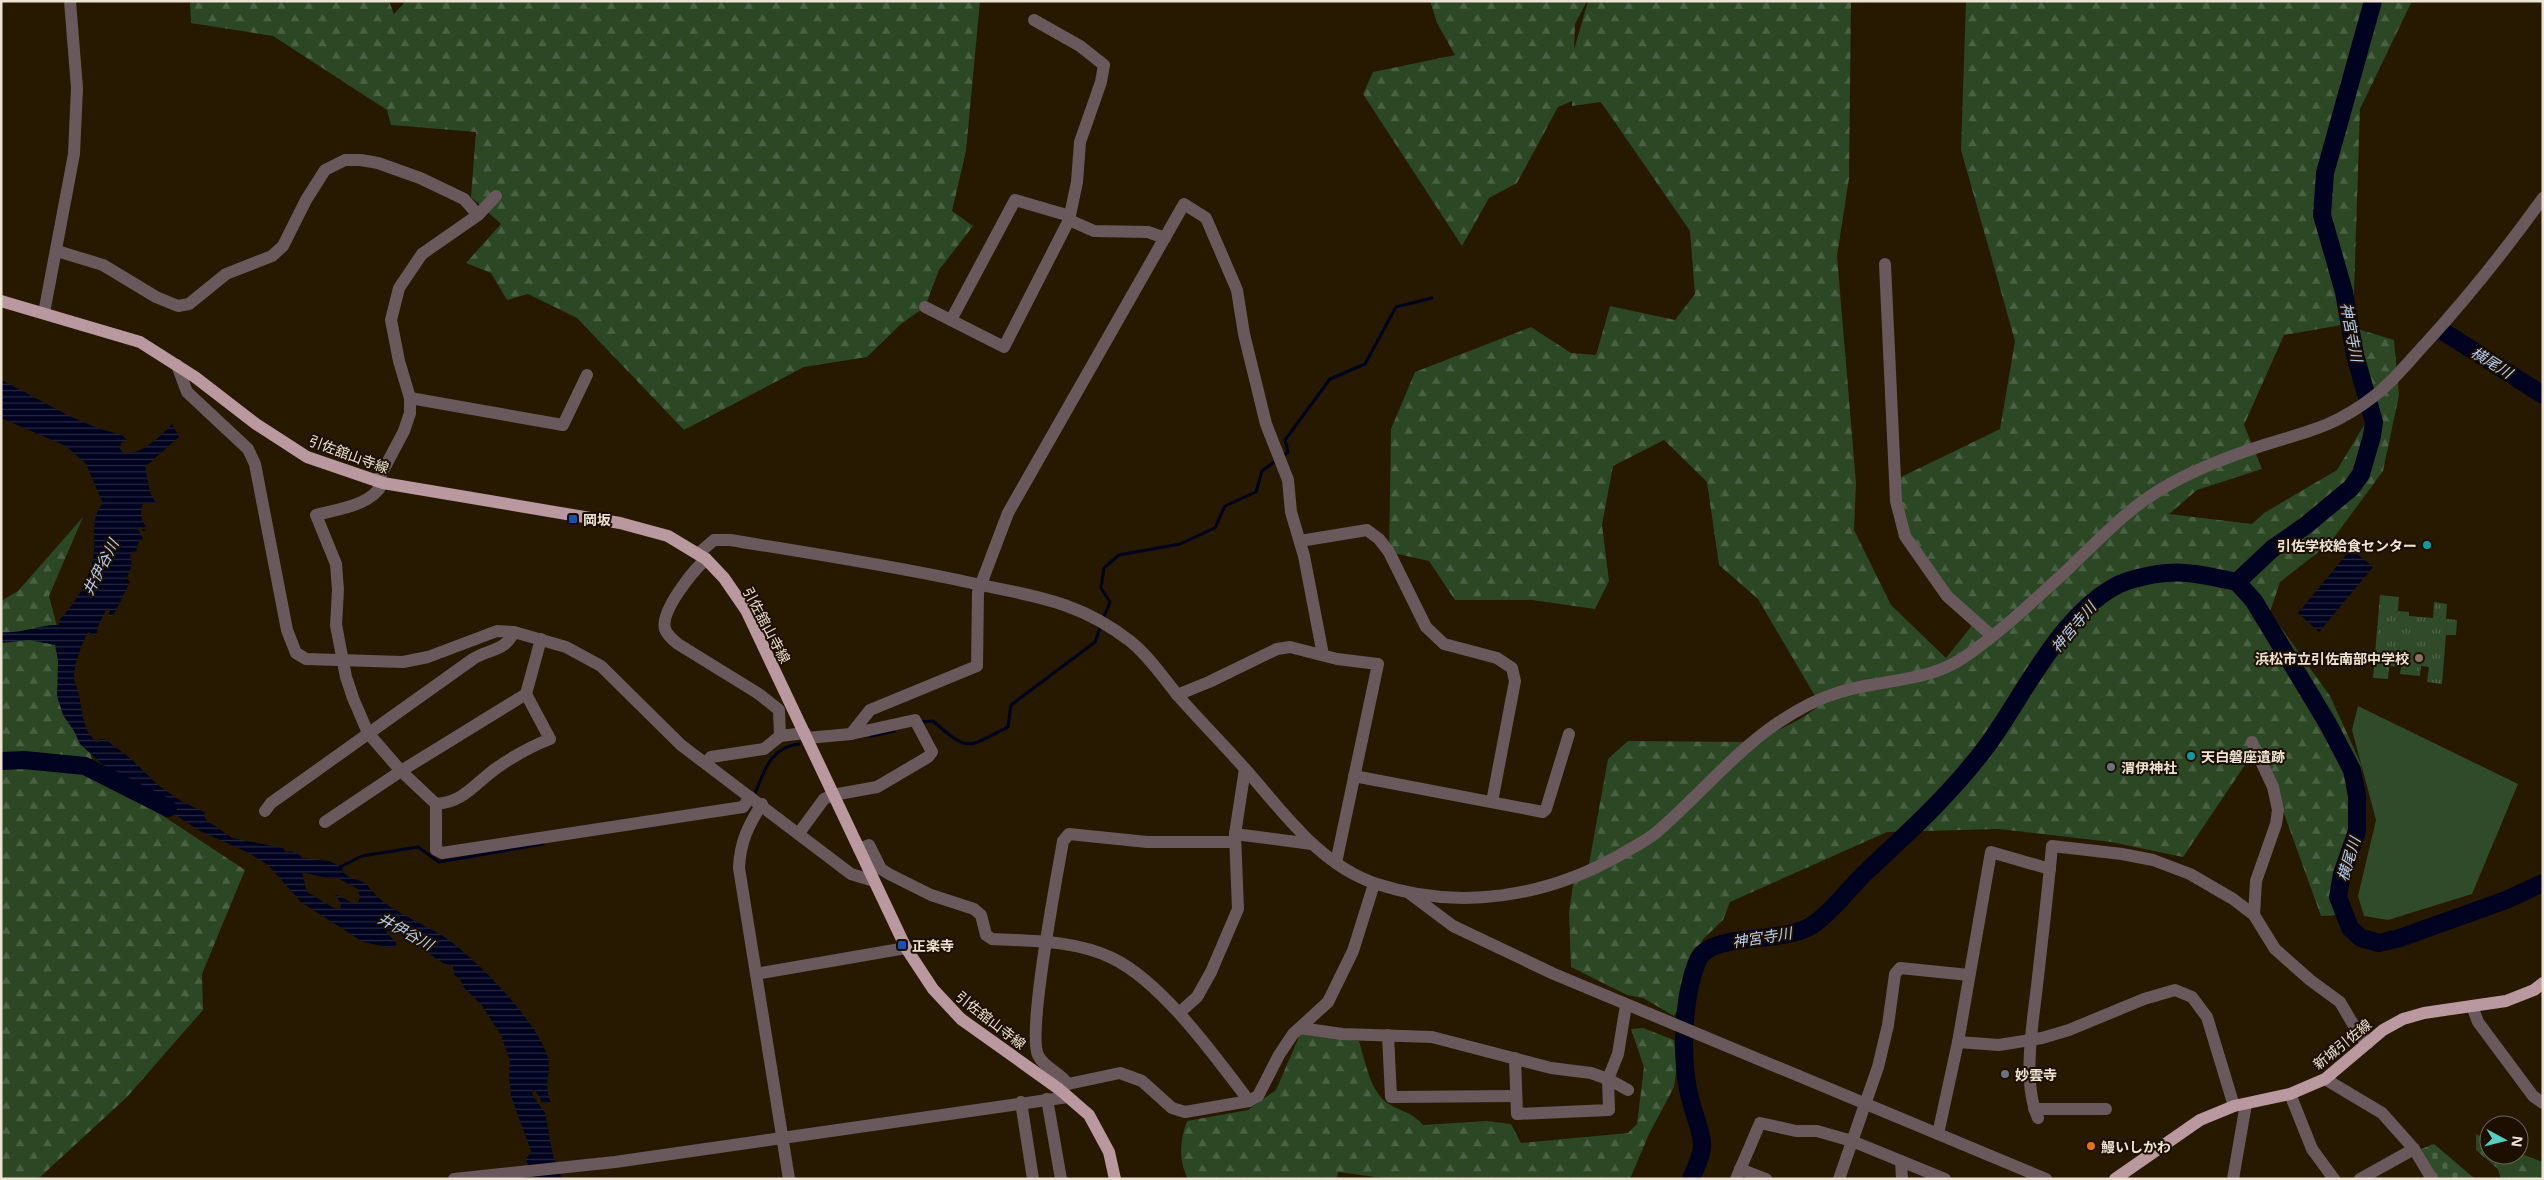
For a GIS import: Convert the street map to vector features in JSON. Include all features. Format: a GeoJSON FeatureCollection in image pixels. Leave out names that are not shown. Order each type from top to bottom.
{"type":"FeatureCollection","features":[{"type":"Feature","properties":{"kind":"main road","name":"引佐舘山寺線"},"geometry":{"type":"LineString","coordinates":[[1,301],[140,342],[177,365],[256,424],[307,457],[380,483],[620,523],[668,536],[702,556],[724,578],[746,610],[906,948],[930,985],[961,1019],[1065,1090],[1089,1115],[1109,1152],[1115,1179]]}},
{"type":"Feature","properties":{"kind":"main road","name":"新城引佐線"},"geometry":{"type":"LineString","coordinates":[[2115,1179],[2200,1120],[2240,1105],[2290,1094],[2325,1079],[2383,1030],[2403,1019],[2424,1013],[2506,1001],[2534,990],[2543,983]]}},
{"type":"Feature","properties":{"kind":"street"},"geometry":{"type":"LineString","coordinates":[[44,313],[57,251],[74,144],[77,88],[70,1]]}},
{"type":"Feature","properties":{"kind":"street"},"geometry":{"type":"LineString","coordinates":[[925,307],[1004,347],[1069,218],[1077,182],[1080,142],[1101,82],[1104,65],[1080,46],[1034,20]]}},
{"type":"Feature","properties":{"kind":"street"},"geometry":{"type":"LineString","coordinates":[[57,251],[103,265],[156,297],[178,306],[189,304],[226,274],[272,256],[282,246],[306,200],[325,170],[345,160],[378,163],[420,178],[464,199],[478,215]]}},
{"type":"Feature","properties":{"kind":"street"},"geometry":{"type":"LineString","coordinates":[[496,196],[478,215],[422,254],[399,288],[391,320],[399,361],[410,398],[410,414],[380,483],[378,493],[367,499],[316,516],[336,564],[338,590],[336,625],[346,677],[368,733],[400,771],[436,804],[436,850],[442,853],[743,807],[750,796]]}},
{"type":"Feature","properties":{"kind":"street"},"geometry":{"type":"LineString","coordinates":[[780,736],[779,710],[759,694],[678,644],[664,627],[672,603],[714,540],[730,540],[875,564],[1048,598],[1079,610],[1131,642],[1153,663],[1177,695],[1312,844],[1336,863],[1374,884],[1454,900],[1509,895],[1565,882],[1605,863],[1652,836],[1771,727],[1795,712],[1839,692],[1923,676],[1958,662],[1992,636],[2068,569],[2137,504],[2174,481],[2257,447],[2315,431],[2350,413],[2379,392],[2395,377],[2450,316],[2543,198]]}},
{"type":"Feature","properties":{"kind":"street"},"geometry":{"type":"LineString","coordinates":[[951,320],[1015,200],[1069,218],[1094,231],[1148,232],[1165,238]]}},
{"type":"Feature","properties":{"kind":"street"},"geometry":{"type":"LineString","coordinates":[[851,734],[870,710],[977,666],[976,600],[1008,512],[1184,204],[1206,218],[1237,290],[1244,334],[1266,424],[1288,480],[1291,512],[1300,542],[1323,655]]}},
{"type":"Feature","properties":{"kind":"street"},"geometry":{"type":"LineString","coordinates":[[1885,264],[1896,501],[1906,536],[1947,596],[1992,636]]}},
{"type":"Feature","properties":{"kind":"street"},"geometry":{"type":"LineString","coordinates":[[177,365],[187,392],[248,449],[255,464],[287,630],[296,653],[306,659],[403,662],[428,657],[482,635],[497,631],[514,632],[566,647],[601,666],[681,745],[762,804],[851,874],[874,881]]}},
{"type":"Feature","properties":{"kind":"street"},"geometry":{"type":"LineString","coordinates":[[410,398],[563,425],[587,375]]}},
{"type":"Feature","properties":{"kind":"street"},"geometry":{"type":"LineString","coordinates":[[1300,542],[1368,530],[1379,538],[1389,552],[1426,627],[1444,644],[1497,658],[1512,668],[1515,682],[1492,802]]}},
{"type":"Feature","properties":{"kind":"street"},"geometry":{"type":"LineString","coordinates":[[265,811],[271,803],[473,659],[486,651],[498,650],[508,643],[514,632]]}},
{"type":"Feature","properties":{"kind":"street"},"geometry":{"type":"LineString","coordinates":[[325,822],[400,771],[526,694],[541,639]]}},
{"type":"Feature","properties":{"kind":"street"},"geometry":{"type":"LineString","coordinates":[[1177,695],[1210,682],[1277,649],[1290,647],[1337,659],[1378,664],[1336,863]]}},
{"type":"Feature","properties":{"kind":"street"},"geometry":{"type":"LineString","coordinates":[[436,804],[451,802],[462,796],[497,768],[550,739],[526,694]]}},
{"type":"Feature","properties":{"kind":"street"},"geometry":{"type":"LineString","coordinates":[[706,763],[711,757],[764,749],[780,736],[851,734],[915,720],[932,752],[928,757],[878,788],[833,795],[824,800],[799,833]]}},
{"type":"Feature","properties":{"kind":"street"},"geometry":{"type":"LineString","coordinates":[[1354,776],[1543,812],[1546,809],[1569,734]]}},
{"type":"Feature","properties":{"kind":"street"},"geometry":{"type":"LineString","coordinates":[[2252,742],[2273,787],[2278,810],[2276,824],[2256,881],[2254,915]]}},
{"type":"Feature","properties":{"kind":"street"},"geometry":{"type":"LineString","coordinates":[[1179,1013],[1197,997],[1211,972],[1238,909],[1235,838],[1245,768]]}},
{"type":"Feature","properties":{"kind":"street"},"geometry":{"type":"LineString","coordinates":[[762,804],[748,826],[742,840],[739,860],[740,878],[789,1179]]}},
{"type":"Feature","properties":{"kind":"street"},"geometry":{"type":"LineString","coordinates":[[1065,1090],[1062,1076],[1038,1057],[1035,1044],[1047,942],[1063,841],[1069,834],[1147,842],[1235,838],[1312,844]]}},
{"type":"Feature","properties":{"kind":"street"},"geometry":{"type":"LineString","coordinates":[[859,849],[869,845],[881,869],[889,874],[931,895],[974,909],[980,915],[986,935],[992,938],[1047,942],[1090,950],[1112,958],[1131,970],[1179,1013],[1249,1101]]}},
{"type":"Feature","properties":{"kind":"street"},"geometry":{"type":"LineString","coordinates":[[2106,1109],[2036,1113],[2031,1085],[2032,1039],[2052,846],[2122,854],[2154,860],[2190,874],[2254,915],[2275,949],[2310,980],[2340,1002],[2360,1036],[2368,1043]]}},
{"type":"Feature","properties":{"kind":"street"},"geometry":{"type":"LineString","coordinates":[[1938,1134],[1958,1042],[1991,852],[2050,869]]}},
{"type":"Feature","properties":{"kind":"street"},"geometry":{"type":"LineString","coordinates":[[454,1179],[603,1163],[1047,1099],[1065,1090],[1120,1072],[1142,1081],[1172,1108],[1185,1112],[1249,1101],[1258,1096],[1279,1056],[1300,1028],[1328,1002],[1353,951],[1374,884]]}},
{"type":"Feature","properties":{"kind":"street"},"geometry":{"type":"LineString","coordinates":[[1408,892],[1453,926],[1554,974],[2046,1179]]}},
{"type":"Feature","properties":{"kind":"street"},"geometry":{"type":"LineString","coordinates":[[756,974],[906,948]]}},
{"type":"Feature","properties":{"kind":"street"},"geometry":{"type":"LineString","coordinates":[[1839,1179],[1878,1067],[1888,1025],[1895,974],[1900,968],[1969,975]]}},
{"type":"Feature","properties":{"kind":"street"},"geometry":{"type":"LineString","coordinates":[[1958,1042],[2000,1045],[2032,1039],[2069,1030],[2144,999],[2175,990],[2192,997],[2208,1017],[2240,1105],[2233,1179]]}},
{"type":"Feature","properties":{"kind":"street"},"geometry":{"type":"LineString","coordinates":[[1515,1058],[1517,1114],[1609,1110],[1608,1079],[1618,1054],[1626,1005]]}},
{"type":"Feature","properties":{"kind":"street"},"geometry":{"type":"LineString","coordinates":[[2472,1006],[2478,1022],[2533,1096],[2543,1103]]}},
{"type":"Feature","properties":{"kind":"street"},"geometry":{"type":"LineString","coordinates":[[1300,1028],[1342,1034],[1432,1037],[1551,1068],[1591,1073],[1608,1079],[1628,1090]]}},
{"type":"Feature","properties":{"kind":"street"},"geometry":{"type":"LineString","coordinates":[[1388,1035],[1391,1097],[1516,1096]]}},
{"type":"Feature","properties":{"kind":"street"},"geometry":{"type":"LineString","coordinates":[[2325,1079],[2382,1113],[2414,1149],[2432,1179]]}},
{"type":"Feature","properties":{"kind":"street"},"geometry":{"type":"LineString","coordinates":[[2290,1094],[2312,1149],[2334,1179]]}},
{"type":"Feature","properties":{"kind":"street"},"geometry":{"type":"LineString","coordinates":[[1047,1099],[1060,1179]]}},
{"type":"Feature","properties":{"kind":"street"},"geometry":{"type":"LineString","coordinates":[[1021,1102],[1033,1179]]}},
{"type":"Feature","properties":{"kind":"street"},"geometry":{"type":"LineString","coordinates":[[1766,1179],[1738,1174],[1760,1123],[1796,1131],[1817,1131],[1852,1141],[1945,1179]]}},
{"type":"Feature","properties":{"kind":"street"},"geometry":{"type":"LineString","coordinates":[[2360,1179],[2414,1149]]}},
{"type":"Feature","properties":{"kind":"street"},"geometry":{"type":"LineString","coordinates":[[1901,1161],[1902,1179]]}},
{"type":"Feature","properties":{"kind":"green space"},"geometry":{"type":"Polygon","coordinates":[[[193,1],[389,1],[394,14],[406,1],[980,1],[966,151],[952,211],[973,226],[939,270],[925,307],[901,324],[867,357],[804,367],[684,430],[577,318],[528,294],[507,300],[491,273],[466,263],[501,224],[471,197],[476,132],[391,125],[387,110],[273,36],[191,23],[190,3],[193,1]]]}},
{"type":"Feature","properties":{"kind":"green space"},"geometry":{"type":"Polygon","coordinates":[[[1430,1],[1587,1],[1575,24],[1574,50],[1588,1],[1851,1],[1849,178],[1837,256],[1856,483],[1854,530],[1891,605],[1946,658],[1974,623],[1944,592],[1905,536],[1895,480],[2000,429],[2015,341],[1961,150],[1966,1],[2412,1],[2360,109],[2353,323],[2284,335],[2244,425],[2262,469],[2197,490],[2169,514],[2252,524],[2264,513],[2337,470],[2375,407],[2351,327],[2394,340],[2399,395],[2383,471],[2330,543],[2280,582],[2270,612],[2330,696],[2361,764],[2364,815],[2340,915],[2321,916],[2259,744],[2183,857],[2111,842],[1999,829],[1887,832],[1730,902],[1723,920],[1703,939],[1692,966],[1690,989],[1674,1016],[1643,998],[1627,995],[1571,967],[1569,913],[1573,884],[1587,875],[1608,759],[1628,741],[1755,742],[1802,718],[1829,699],[1818,701],[1758,599],[1719,565],[1707,482],[1664,440],[1613,466],[1602,525],[1609,581],[1595,609],[1532,600],[1455,600],[1429,561],[1389,552],[1391,429],[1415,372],[1531,327],[1571,353],[1596,355],[1610,306],[1675,320],[1695,294],[1690,231],[1601,102],[1572,106],[1572,101],[1558,107],[1517,183],[1489,198],[1462,246],[1363,94],[1373,72],[1455,55],[1437,23],[1430,1]]]}},
{"type":"Feature","properties":{"kind":"green space"},"geometry":{"type":"Polygon","coordinates":[[[83,517],[49,596],[95,771],[245,870],[202,974],[203,1010],[127,1097],[38,1179],[1,1179],[1,601],[18,591],[83,517]]]}},
{"type":"Feature","properties":{"kind":"green space"},"geometry":{"type":"Polygon","coordinates":[[[2380,595],[2399,597],[2398,611],[2409,612],[2409,616],[2433,618],[2434,602],[2447,604],[2446,619],[2457,620],[2456,635],[2446,635],[2442,684],[2427,682],[2429,667],[2421,666],[2420,676],[2400,674],[2401,667],[2389,666],[2388,679],[2373,678],[2380,595]]]}},
{"type":"Feature","properties":{"kind":"green space"},"geometry":{"type":"Polygon","coordinates":[[[2358,706],[2518,784],[2472,894],[2388,920],[2364,916],[2358,896],[2376,820],[2352,730],[2358,706]]]}},
{"type":"Feature","properties":{"kind":"green space"},"geometry":{"type":"Polygon","coordinates":[[[1643,1028],[1674,1040],[1677,1065],[1674,1087],[1649,1134],[1630,1179],[1391,1179],[1338,1172],[1337,1179],[1188,1179],[1185,1172],[1181,1150],[1187,1121],[1248,1110],[1276,1090],[1301,1032],[1359,1041],[1369,1076],[1377,1092],[1389,1104],[1411,1115],[1423,1125],[1487,1121],[1511,1124],[1521,1143],[1628,1133],[1637,1124],[1644,1067],[1631,1029],[1643,1028]]]}},
{"type":"Feature","properties":{"kind":"green space"},"geometry":{"type":"Polygon","coordinates":[[[2476,1134],[2479,1135],[2479,1153],[2476,1150],[2476,1134]]]}},
{"type":"Feature","properties":{"kind":"green space"},"geometry":{"type":"Polygon","coordinates":[[[2434,1144],[2475,1179],[2438,1179],[2421,1149],[2434,1144]]]}},
{"type":"Feature","properties":{"kind":"green space"},"geometry":{"type":"Polygon","coordinates":[[[2529,1157],[2543,1162],[2543,1179],[2501,1179],[2498,1169],[2493,1165],[2529,1165],[2529,1157]]]}},
{"type":"Feature","properties":{"kind":"water"},"geometry":{"type":"Polygon","coordinates":[[[1,380],[76,419],[122,435],[127,440],[121,443],[120,449],[123,453],[137,451],[150,444],[172,424],[179,437],[145,467],[150,492],[156,504],[143,503],[142,506],[142,518],[146,526],[144,532],[140,527],[137,528],[143,538],[139,541],[136,552],[134,551],[130,555],[132,564],[127,578],[130,582],[113,616],[108,616],[110,611],[107,608],[98,626],[96,636],[88,632],[77,660],[74,679],[88,732],[98,743],[99,739],[105,739],[131,759],[159,786],[181,801],[206,813],[204,814],[205,819],[232,838],[283,848],[286,852],[292,851],[302,858],[329,861],[342,867],[346,875],[365,883],[375,895],[394,909],[446,938],[488,975],[504,991],[531,1025],[547,1055],[549,1067],[547,1090],[551,1103],[542,1102],[535,1090],[533,1090],[532,1094],[545,1113],[553,1155],[562,1179],[536,1179],[526,1160],[531,1151],[511,1096],[510,1061],[501,1035],[481,1004],[465,989],[460,979],[454,975],[453,966],[443,963],[394,930],[386,931],[397,944],[392,948],[363,942],[301,902],[268,865],[249,853],[200,831],[113,774],[80,744],[63,715],[57,696],[58,661],[55,645],[29,640],[1,643],[1,632],[16,632],[59,625],[60,619],[76,599],[88,576],[94,552],[96,516],[103,503],[86,464],[66,446],[1,418],[1,380]],[[302,872],[307,892],[334,908],[340,909],[341,904],[335,894],[353,903],[358,903],[360,897],[358,889],[337,878],[326,878],[302,872]]]}},
{"type":"Feature","properties":{"kind":"water"},"geometry":{"type":"Polygon","coordinates":[[[2351,549],[2373,567],[2319,632],[2298,613],[2351,549]]]}},
{"type":"Feature","properties":{"kind":"waterway","name":"神宮寺川"},"geometry":{"type":"LineString","coordinates":[[1691,1179],[1700,1156],[1702,1143],[1689,1095],[1684,1059],[1686,1007],[1693,974],[1698,960],[1706,951],[1733,941],[1802,930],[1814,924],[1828,912],[1961,778],[1989,743],[2044,658],[2077,617],[2095,600],[2121,583],[2159,574],[2205,575],[2237,582],[2272,549],[2305,526],[2351,488],[2361,474],[2374,422],[2355,355],[2344,292],[2322,215],[2325,173],[2373,1]]}},
{"type":"Feature","properties":{"kind":"waterway"},"geometry":{"type":"LineString","coordinates":[[1283,456],[1288,452],[1285,440],[1330,379],[1365,364],[1396,307],[1432,298]]}},
{"type":"Feature","properties":{"kind":"waterway","name":"横尾川"},"geometry":{"type":"LineString","coordinates":[[2441,330],[2543,395]]}},
{"type":"Feature","properties":{"kind":"waterway"},"geometry":{"type":"LineString","coordinates":[[1103,619],[1110,602],[1101,588],[1104,568],[1119,555],[1180,544],[1215,528],[1225,506],[1256,492],[1262,471],[1278,459]]}},
{"type":"Feature","properties":{"kind":"waterway","name":"横尾川"},"geometry":{"type":"LineString","coordinates":[[2237,582],[2254,601],[2328,724],[2352,770],[2357,796],[2357,831],[2342,874],[2338,897],[2350,928],[2361,938],[2379,943],[2400,938],[2506,900],[2543,883]]}},
{"type":"Feature","properties":{"kind":"waterway"},"geometry":{"type":"LineString","coordinates":[[919,722],[933,721],[954,738],[969,744],[976,743],[1008,727],[1011,705],[1095,642],[1101,625]]}},
{"type":"Feature","properties":{"kind":"waterway"},"geometry":{"type":"LineString","coordinates":[[871,736],[894,731]]}},
{"type":"Feature","properties":{"kind":"waterway"},"geometry":{"type":"LineString","coordinates":[[754,796],[769,762],[775,755],[789,746],[799,744]]}},
{"type":"Feature","properties":{"kind":"waterway","name":"井伊谷川"},"geometry":{"type":"LineString","coordinates":[[1,761],[24,760],[85,766],[168,808]]}},
{"type":"Feature","properties":{"kind":"waterway"},"geometry":{"type":"LineString","coordinates":[[340,867],[362,856],[418,847],[439,862],[543,844]]}},
{"type":"Feature","properties":{"kind":"place","name":"岡坂"},"geometry":{"type":"Point","coordinates":[573,519]}},
{"type":"Feature","properties":{"kind":"place","name":"引佐学校給食センター"},"geometry":{"type":"Point","coordinates":[2427,545]}},
{"type":"Feature","properties":{"kind":"place","name":"浜松市立引佐南部中学校"},"geometry":{"type":"Point","coordinates":[2419,658]}},
{"type":"Feature","properties":{"kind":"place","name":"天白磐座遺跡"},"geometry":{"type":"Point","coordinates":[2191,756]}},
{"type":"Feature","properties":{"kind":"place","name":"渭伊神社"},"geometry":{"type":"Point","coordinates":[2111,767]}},
{"type":"Feature","properties":{"kind":"place","name":"正楽寺"},"geometry":{"type":"Point","coordinates":[902,945]}},
{"type":"Feature","properties":{"kind":"place","name":"妙雲寺"},"geometry":{"type":"Point","coordinates":[2005,1074]}},
{"type":"Feature","properties":{"kind":"place","name":"鰻いしかわ"},"geometry":{"type":"Point","coordinates":[2091,1146]}}]}
